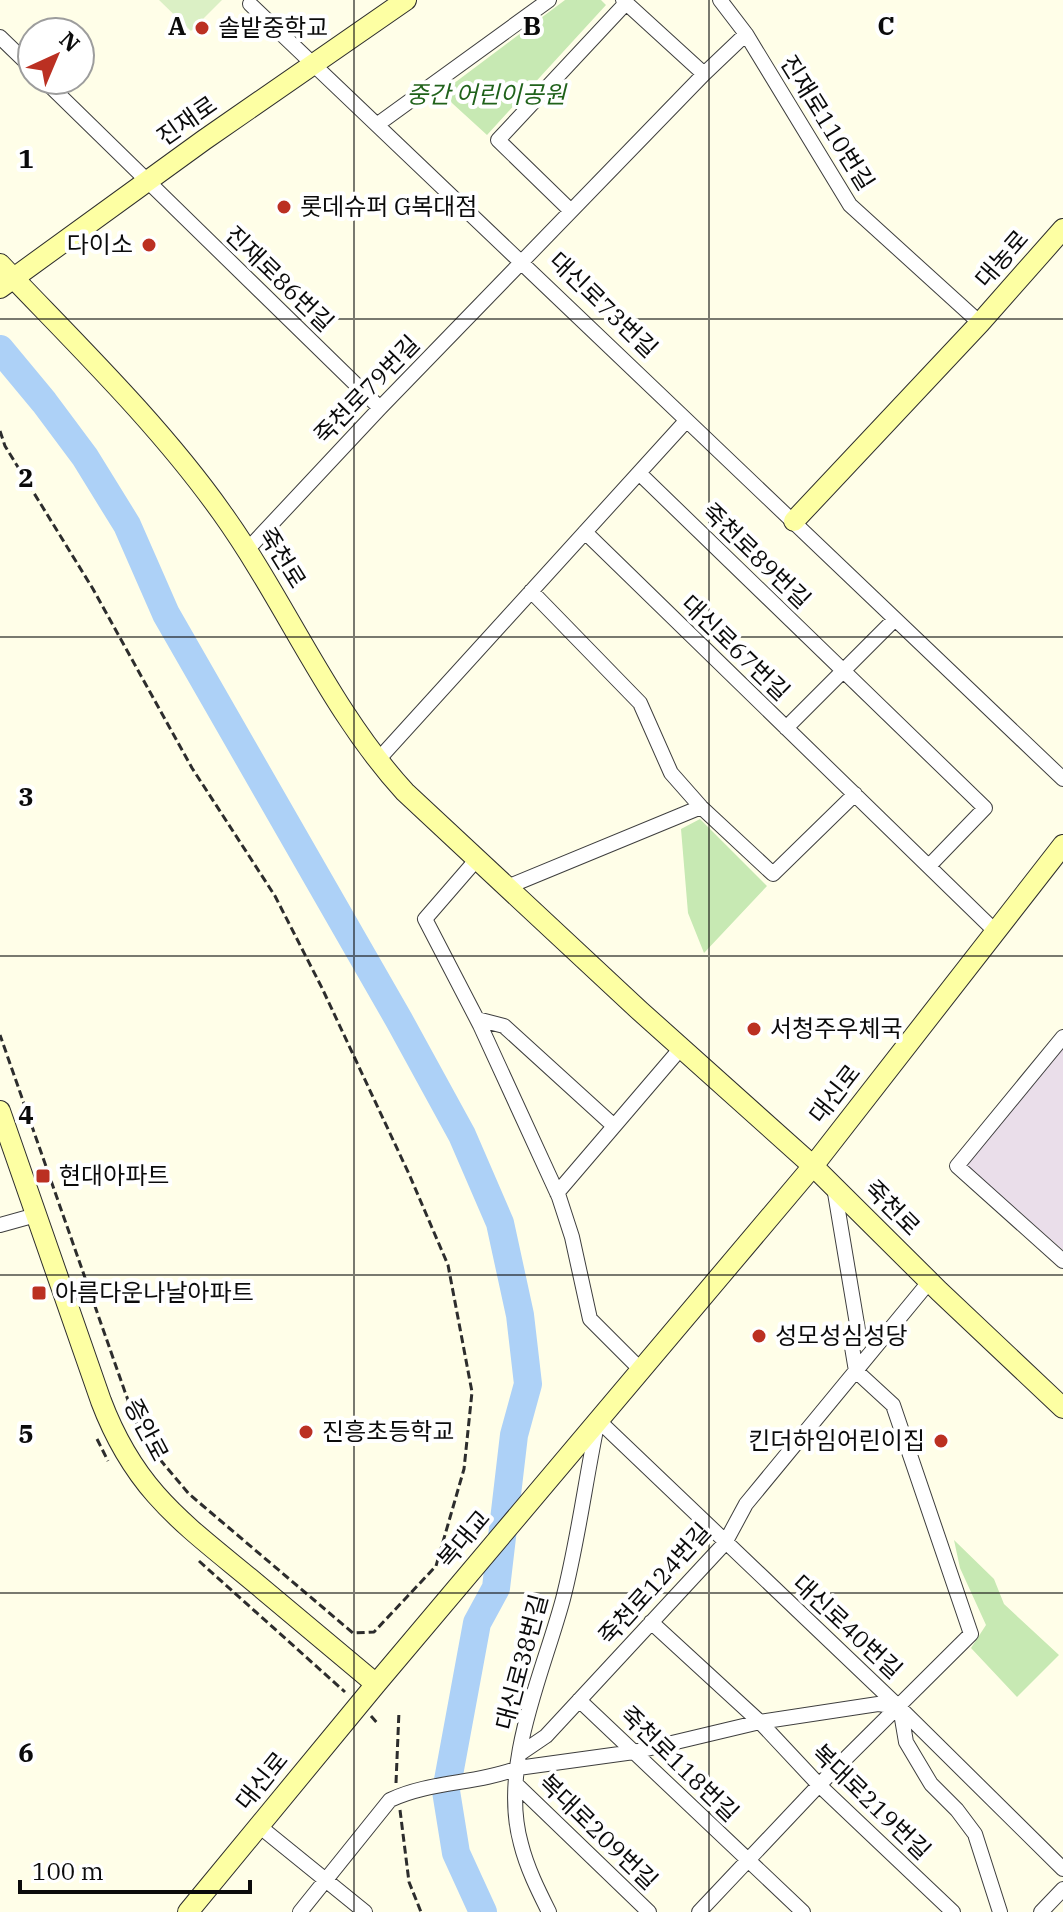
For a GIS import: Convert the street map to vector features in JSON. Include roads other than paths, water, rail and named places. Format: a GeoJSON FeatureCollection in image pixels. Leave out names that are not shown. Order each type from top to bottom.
{"type":"FeatureCollection","features":[{"type":"Feature","properties":{"kind":"street","name":"진재로"},"geometry":{"type":"LineString","coordinates":[[4,277],[148,181],[406,0]]}},
{"type":"Feature","properties":{"kind":"street"},"geometry":{"type":"LineString","coordinates":[[378,124],[549,0]]}},
{"type":"Feature","properties":{"kind":"street","name":"진재로110번길"},"geometry":{"type":"LineString","coordinates":[[720,0],[746,34],[850,205],[980,323]]}},
{"type":"Feature","properties":{"kind":"street"},"geometry":{"type":"LineString","coordinates":[[571,211],[498,140],[624,2],[704,74]]}},
{"type":"Feature","properties":{"kind":"street","name":"대신로73번길"},"geometry":{"type":"LineString","coordinates":[[250,4],[1063,779]]}},
{"type":"Feature","properties":{"kind":"street"},"geometry":{"type":"LineString","coordinates":[[521,262],[746,34]]}},
{"type":"Feature","properties":{"kind":"street"},"geometry":{"type":"LineString","coordinates":[[0,37],[16,52]]}},
{"type":"Feature","properties":{"kind":"street","name":"진재로86번길"},"geometry":{"type":"LineString","coordinates":[[60,96],[380,408]]}},
{"type":"Feature","properties":{"kind":"street","name":"대농로"},"geometry":{"type":"LineString","coordinates":[[980,323],[1063,229]]}},
{"type":"Feature","properties":{"kind":"street","name":"죽천로79번길"},"geometry":{"type":"LineString","coordinates":[[247,550],[521,262]]}},
{"type":"Feature","properties":{"kind":"street","name":"죽천로"},"geometry":{"type":"LineString","coordinates":[[4,277],[174,452],[221,512],[247,550],[354,731],[405,792],[813,1166],[929,1282],[1060,1399]]}},
{"type":"Feature","properties":{"kind":"street"},"geometry":{"type":"LineString","coordinates":[[794,521],[980,323]]}},
{"type":"Feature","properties":{"kind":"street"},"geometry":{"type":"LineString","coordinates":[[377,761],[686,421]]}},
{"type":"Feature","properties":{"kind":"street","name":"죽천로89번길"},"geometry":{"type":"LineString","coordinates":[[639,473],[843,670]]}},
{"type":"Feature","properties":{"kind":"street","name":"대신로67번길"},"geometry":{"type":"LineString","coordinates":[[585,532],[995,931]]}},
{"type":"Feature","properties":{"kind":"street"},"geometry":{"type":"LineString","coordinates":[[531,591],[640,703],[671,773],[701,807],[773,874],[855,794]]}},
{"type":"Feature","properties":{"kind":"street"},"geometry":{"type":"LineString","coordinates":[[786,728],[895,619]]}},
{"type":"Feature","properties":{"kind":"street"},"geometry":{"type":"LineString","coordinates":[[843,670],[985,808],[929,866]]}},
{"type":"Feature","properties":{"kind":"street"},"geometry":{"type":"LineString","coordinates":[[507,887],[701,807]]}},
{"type":"Feature","properties":{"kind":"street","name":"대신로"},"geometry":{"type":"LineString","coordinates":[[595,1424],[813,1166],[1063,845]]}},
{"type":"Feature","properties":{"kind":"street"},"geometry":{"type":"LineString","coordinates":[[477,859],[425,919],[477,1019],[557,1193],[572,1237],[590,1319],[641,1370]]}},
{"type":"Feature","properties":{"kind":"street"},"geometry":{"type":"LineString","coordinates":[[477,1019],[504,1026],[614,1126]]}},
{"type":"Feature","properties":{"kind":"street"},"geometry":{"type":"LineString","coordinates":[[1063,1037],[957,1166],[1063,1261]]}},
{"type":"Feature","properties":{"kind":"street"},"geometry":{"type":"LineString","coordinates":[[557,1193],[681,1048]]}},
{"type":"Feature","properties":{"kind":"street","name":"증안로"},"geometry":{"type":"LineString","coordinates":[[0,1111],[115,1438],[131,1464],[171,1513],[376,1684]]}},
{"type":"Feature","properties":{"kind":"street"},"geometry":{"type":"LineString","coordinates":[[699,1912],[819,1785],[971,1634],[893,1405],[856,1371],[851,1341],[858,1330],[834,1187]]}},
{"type":"Feature","properties":{"kind":"street"},"geometry":{"type":"LineString","coordinates":[[0,1225],[36,1215]]}},
{"type":"Feature","properties":{"kind":"street","name":"죽천로124번길"},"geometry":{"type":"LineString","coordinates":[[519,1760],[546,1736],[725,1543],[746,1504],[929,1282]]}},
{"type":"Feature","properties":{"kind":"street","name":"복대교"},"geometry":{"type":"LineString","coordinates":[[376,1684],[595,1424]]}},
{"type":"Feature","properties":{"kind":"street","name":"대신로40번길"},"geometry":{"type":"LineString","coordinates":[[595,1424],[900,1707],[1063,1869]]}},
{"type":"Feature","properties":{"kind":"street","name":"대신로38번길"},"geometry":{"type":"LineString","coordinates":[[549,1912],[533,1881],[520,1841],[516,1784],[529,1711],[579,1532],[595,1424]]}},
{"type":"Feature","properties":{"kind":"street","name":"복대로219번길"},"geometry":{"type":"LineString","coordinates":[[651,1622],[760,1722],[819,1785],[953,1912]]}},
{"type":"Feature","properties":{"kind":"street","name":"대신로"},"geometry":{"type":"LineString","coordinates":[[188,1912],[376,1684]]}},
{"type":"Feature","properties":{"kind":"street","name":"죽천로118번길"},"geometry":{"type":"LineString","coordinates":[[579,1700],[803,1912]]}},
{"type":"Feature","properties":{"kind":"street"},"geometry":{"type":"LineString","coordinates":[[300,1912],[390,1800],[403,1794],[501,1774],[519,1760],[634,1752],[760,1722],[878,1704],[900,1707]]}},
{"type":"Feature","properties":{"kind":"street"},"geometry":{"type":"LineString","coordinates":[[900,1707],[906,1742],[931,1784],[975,1834],[1000,1912]]}},
{"type":"Feature","properties":{"kind":"street","name":"복대로209번길"},"geometry":{"type":"LineString","coordinates":[[516,1784],[649,1912]]}},
{"type":"Feature","properties":{"kind":"street"},"geometry":{"type":"LineString","coordinates":[[259,1826],[365,1912]]}},
{"type":"Feature","properties":{"kind":"street"},"geometry":{"type":"LineString","coordinates":[[1041,1912],[1063,1889]]}},
{"type":"Feature","properties":{"kind":"waterway"},"geometry":{"type":"LineString","coordinates":[[0,349],[85,457],[127,525],[166,614],[462,1135],[500,1223],[520,1315],[528,1384],[514,1435],[496,1588],[477,1623],[446,1791],[456,1853],[483,1912]]}},
{"type":"Feature","properties":{"kind":"place","name":"솔밭중학교"},"geometry":{"type":"Point","coordinates":[202,28]}},
{"type":"Feature","properties":{"kind":"place","name":"롯데슈퍼 G복대점"},"geometry":{"type":"Point","coordinates":[284,207]}},
{"type":"Feature","properties":{"kind":"place","name":"다이소"},"geometry":{"type":"Point","coordinates":[149,245]}},
{"type":"Feature","properties":{"kind":"place","name":"서청주우체국"},"geometry":{"type":"Point","coordinates":[754,1029]}},
{"type":"Feature","properties":{"kind":"place","name":"현대아파트"},"geometry":{"type":"Point","coordinates":[43,1176]}},
{"type":"Feature","properties":{"kind":"place","name":"아름다운나날아파트"},"geometry":{"type":"Point","coordinates":[39,1293]}},
{"type":"Feature","properties":{"kind":"place","name":"성모성심성당"},"geometry":{"type":"Point","coordinates":[759,1336]}},
{"type":"Feature","properties":{"kind":"place","name":"진흥초등학교"},"geometry":{"type":"Point","coordinates":[306,1432]}},
{"type":"Feature","properties":{"kind":"place","name":"킨더하임어린이집"},"geometry":{"type":"Point","coordinates":[941,1441]}},
{"type":"Feature","properties":{"kind":"park label","name":"중간 어린이공원"},"geometry":{"type":"Point","coordinates":[486,95]}}]}
